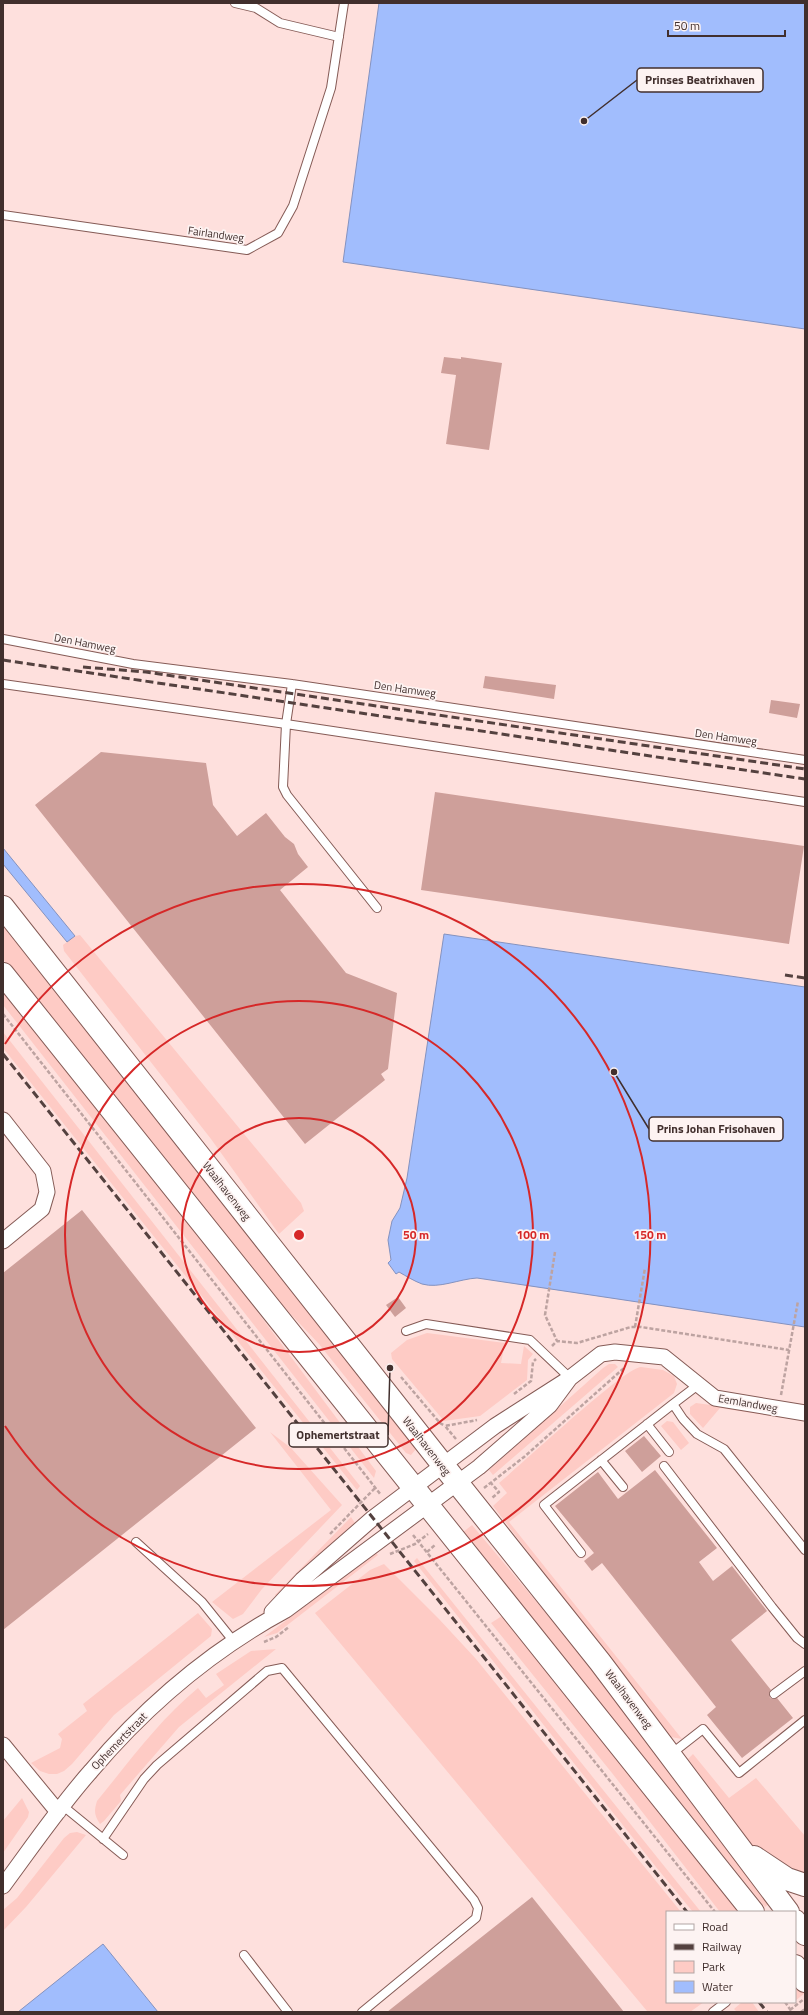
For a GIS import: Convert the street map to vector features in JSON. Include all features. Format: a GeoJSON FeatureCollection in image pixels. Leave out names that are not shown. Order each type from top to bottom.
{"type":"FeatureCollection","features":[{"type":"Feature","properties":{"kind":"street","name":"Waalhavenweg"},"geometry":{"type":"LineString","coordinates":[[3,907],[456,1483],[600,1662],[787,1911]]}},
{"type":"Feature","properties":{"kind":"street"},"geometry":{"type":"LineString","coordinates":[[3,974],[752,1911]]}},
{"type":"Feature","properties":{"kind":"street"},"geometry":{"type":"LineString","coordinates":[[3,1120],[43,1171],[47,1192],[42,1209],[3,1241]]}},
{"type":"Feature","properties":{"kind":"street","name":"Eemlandweg"},"geometry":{"type":"LineString","coordinates":[[413,1487],[507,1418],[570,1378],[601,1354],[615,1352],[639,1354],[668,1360],[698,1385],[720,1400],[805,1413]]}},
{"type":"Feature","properties":{"kind":"street","name":"Eemlandweg"},"geometry":{"type":"LineString","coordinates":[[427,1505],[479,1467],[550,1405],[570,1378]]}},
{"type":"Feature","properties":{"kind":"street","name":"Ophemertstraat"},"geometry":{"type":"LineString","coordinates":[[262,1623],[302,1580],[364,1525],[413,1487]]}},
{"type":"Feature","properties":{"kind":"street","name":"Ophemertstraat"},"geometry":{"type":"LineString","coordinates":[[3,1886],[91,1770],[163,1696],[179,1682],[262,1623],[286,1610],[427,1505]]}},
{"type":"Feature","properties":{"kind":"street"},"geometry":{"type":"LineString","coordinates":[[3,1745],[60,1809]]}},
{"type":"Feature","properties":{"kind":"street"},"geometry":{"type":"LineString","coordinates":[[734,1842],[773,1871],[787,1879],[805,1885]]}},
{"type":"Feature","properties":{"kind":"street"},"geometry":{"type":"LineString","coordinates":[[796,1961],[805,1956]]}},
{"type":"Feature","properties":{"kind":"street"},"geometry":{"type":"LineString","coordinates":[[796,1968],[805,1981]]}},
{"type":"Feature","properties":{"kind":"lane"},"geometry":{"type":"LineString","coordinates":[[235,3],[256,8],[280,23],[339,37]]}},
{"type":"Feature","properties":{"kind":"lane","name":"Fairlandweg"},"geometry":{"type":"LineString","coordinates":[[3,215],[247,250],[278,233],[293,206],[331,88],[344,3]]}},
{"type":"Feature","properties":{"kind":"lane","name":"Den Hamweg"},"geometry":{"type":"LineString","coordinates":[[3,639],[133,664],[292,684],[805,760]]}},
{"type":"Feature","properties":{"kind":"lane"},"geometry":{"type":"LineString","coordinates":[[3,684],[286,724],[805,802]]}},
{"type":"Feature","properties":{"kind":"lane"},"geometry":{"type":"LineString","coordinates":[[292,684],[286,724],[283,777],[286,794],[377,908]]}},
{"type":"Feature","properties":{"kind":"lane"},"geometry":{"type":"LineString","coordinates":[[406,1331],[426,1324],[530,1340],[570,1378]]}},
{"type":"Feature","properties":{"kind":"lane"},"geometry":{"type":"LineString","coordinates":[[581,1553],[544,1505],[698,1385]]}},
{"type":"Feature","properties":{"kind":"lane"},"geometry":{"type":"LineString","coordinates":[[672,1404],[697,1434],[724,1449],[805,1550]]}},
{"type":"Feature","properties":{"kind":"lane"},"geometry":{"type":"LineString","coordinates":[[647,1424],[669,1452]]}},
{"type":"Feature","properties":{"kind":"lane"},"geometry":{"type":"LineString","coordinates":[[601,1460],[623,1487]]}},
{"type":"Feature","properties":{"kind":"lane"},"geometry":{"type":"LineString","coordinates":[[664,1466],[772,1607],[797,1638],[805,1644]]}},
{"type":"Feature","properties":{"kind":"lane"},"geometry":{"type":"LineString","coordinates":[[136,1542],[202,1602],[235,1643]]}},
{"type":"Feature","properties":{"kind":"lane"},"geometry":{"type":"LineString","coordinates":[[103,1839],[144,1779],[157,1765],[267,1671],[282,1668],[474,1900],[478,1908],[476,1918],[362,2012]]}},
{"type":"Feature","properties":{"kind":"lane"},"geometry":{"type":"LineString","coordinates":[[774,1694],[805,1671]]}},
{"type":"Feature","properties":{"kind":"lane"},"geometry":{"type":"LineString","coordinates":[[670,1755],[703,1729],[739,1773],[805,1720]]}},
{"type":"Feature","properties":{"kind":"lane"},"geometry":{"type":"LineString","coordinates":[[60,1809],[123,1855]]}},
{"type":"Feature","properties":{"kind":"lane"},"geometry":{"type":"LineString","coordinates":[[244,1954],[288,2012]]}},
{"type":"Feature","properties":{"kind":"lane"},"geometry":{"type":"LineString","coordinates":[[713,2012],[725,2003]]}},
{"type":"Feature","properties":{"kind":"path"},"geometry":{"type":"LineString","coordinates":[[3,1014],[389,1505]]}},
{"type":"Feature","properties":{"kind":"path"},"geometry":{"type":"LineString","coordinates":[[555,1252],[545,1315],[558,1341]]}},
{"type":"Feature","properties":{"kind":"path"},"geometry":{"type":"LineString","coordinates":[[635,1327],[645,1268]]}},
{"type":"Feature","properties":{"kind":"path"},"geometry":{"type":"LineString","coordinates":[[779,1409],[798,1301]]}},
{"type":"Feature","properties":{"kind":"path"},"geometry":{"type":"LineString","coordinates":[[470,1500],[524,1457],[639,1354]]}},
{"type":"Feature","properties":{"kind":"path"},"geometry":{"type":"LineString","coordinates":[[401,1377],[440,1423],[445,1426]]}},
{"type":"Feature","properties":{"kind":"path"},"geometry":{"type":"LineString","coordinates":[[403,1522],[714,1911]]}},
{"type":"Feature","properties":{"kind":"path"},"geometry":{"type":"LineString","coordinates":[[419,1541],[442,1524]]}},
{"type":"Feature","properties":{"kind":"path"},"geometry":{"type":"LineString","coordinates":[[785,2003],[791,2011],[805,1999]]}},
{"type":"Feature","properties":{"kind":"path"},"geometry":{"type":"LineString","coordinates":[[801,2012],[805,2009]]}},
{"type":"Feature","properties":{"kind":"green space"},"geometry":{"type":"Polygon","coordinates":[[[3,922],[415,1443],[416,1449],[411,1455],[406,1453],[319,1344],[265,1287],[3,959],[3,922]]]}},
{"type":"Feature","properties":{"kind":"green space"},"geometry":{"type":"Polygon","coordinates":[[[80,935],[301,1203],[304,1211],[279,1234],[211,1139],[64,951],[63,945],[75,936],[80,935]]]}},
{"type":"Feature","properties":{"kind":"green space"},"geometry":{"type":"Polygon","coordinates":[[[3,989],[224,1267],[376,1471],[374,1478],[3,1005],[3,989]]]}},
{"type":"Feature","properties":{"kind":"green space"},"geometry":{"type":"Polygon","coordinates":[[[3,1032],[360,1486],[357,1490],[3,1048],[3,1032]]]}},
{"type":"Feature","properties":{"kind":"green space"},"geometry":{"type":"Polygon","coordinates":[[[427,1333],[505,1343],[501,1363],[521,1364],[524,1346],[533,1354],[528,1360],[527,1380],[480,1416],[444,1421],[392,1359],[391,1353],[407,1340],[427,1333]]]}},
{"type":"Feature","properties":{"kind":"green space"},"geometry":{"type":"Polygon","coordinates":[[[609,1364],[615,1364],[618,1367],[493,1475],[489,1470],[609,1364]]]}},
{"type":"Feature","properties":{"kind":"green space"},"geometry":{"type":"Polygon","coordinates":[[[641,1367],[663,1370],[674,1376],[677,1384],[674,1393],[509,1522],[682,1739],[671,1737],[667,1734],[493,1506],[507,1493],[499,1483],[595,1399],[631,1371],[641,1367]]]}},
{"type":"Feature","properties":{"kind":"green space"},"geometry":{"type":"Polygon","coordinates":[[[696,1403],[805,1418],[805,1421],[720,1408],[703,1428],[690,1414],[690,1407],[696,1403]]]}},
{"type":"Feature","properties":{"kind":"green space"},"geometry":{"type":"Polygon","coordinates":[[[667,1421],[673,1422],[689,1443],[681,1450],[661,1426],[667,1421]]]}},
{"type":"Feature","properties":{"kind":"green space"},"geometry":{"type":"Polygon","coordinates":[[[270,1432],[291,1448],[342,1505],[262,1589],[243,1614],[233,1619],[212,1602],[331,1510],[270,1432]]]}},
{"type":"Feature","properties":{"kind":"green space"},"geometry":{"type":"Polygon","coordinates":[[[351,1517],[355,1523],[277,1597],[275,1595],[351,1517]]]}},
{"type":"Feature","properties":{"kind":"green space"},"geometry":{"type":"Polygon","coordinates":[[[472,1525],[612,1692],[771,1902],[765,1907],[462,1533],[472,1525]]]}},
{"type":"Feature","properties":{"kind":"green space"},"geometry":{"type":"Polygon","coordinates":[[[376,1553],[378,1555],[277,1633],[264,1637],[376,1553]]]}},
{"type":"Feature","properties":{"kind":"green space"},"geometry":{"type":"Polygon","coordinates":[[[417,1558],[700,1911],[692,1911],[656,1867],[414,1561],[417,1558]]]}},
{"type":"Feature","properties":{"kind":"green space"},"geometry":{"type":"Polygon","coordinates":[[[384,1564],[439,1619],[476,1659],[680,1911],[666,1911],[666,2003],[703,2003],[690,2012],[647,2011],[315,1613],[370,1570],[384,1564]]]}},
{"type":"Feature","properties":{"kind":"green space"},"geometry":{"type":"Polygon","coordinates":[[[198,1613],[212,1629],[211,1636],[114,1715],[72,1764],[64,1771],[57,1774],[49,1774],[40,1771],[31,1763],[60,1748],[62,1739],[58,1734],[87,1711],[83,1704],[198,1613]]]}},
{"type":"Feature","properties":{"kind":"green space"},"geometry":{"type":"Polygon","coordinates":[[[505,1614],[742,1911],[719,1911],[612,1773],[491,1623],[505,1614]]]}},
{"type":"Feature","properties":{"kind":"green space"},"geometry":{"type":"Polygon","coordinates":[[[276,1649],[179,1727],[120,1795],[121,1801],[100,1824],[95,1813],[97,1801],[157,1728],[184,1700],[198,1688],[206,1698],[224,1685],[216,1674],[251,1651],[276,1649]]]}},
{"type":"Feature","properties":{"kind":"green space"},"geometry":{"type":"Polygon","coordinates":[[[693,1754],[729,1798],[756,1778],[805,1836],[805,1878],[758,1853],[688,1759],[693,1754]]]}},
{"type":"Feature","properties":{"kind":"green space"},"geometry":{"type":"Polygon","coordinates":[[[22,1798],[29,1812],[28,1817],[3,1853],[3,1821],[22,1798]]]}},
{"type":"Feature","properties":{"kind":"green space"},"geometry":{"type":"Polygon","coordinates":[[[77,1832],[86,1835],[26,1907],[3,1931],[3,1910],[17,1898],[64,1838],[70,1833],[77,1832]]]}},
{"type":"Feature","properties":{"kind":"green space"},"geometry":{"type":"Polygon","coordinates":[[[796,1986],[805,1991],[805,1993],[796,2000],[796,1986]]]}},
{"type":"Feature","properties":{"kind":"green space"},"geometry":{"type":"Polygon","coordinates":[[[741,2003],[753,2003],[759,2012],[737,2012],[734,2009],[741,2003]]]}},
{"type":"Feature","properties":{"kind":"water"},"geometry":{"type":"Polygon","coordinates":[[[379,3],[805,3],[805,329],[343,262],[379,3]]]}},
{"type":"Feature","properties":{"kind":"water"},"geometry":{"type":"Polygon","coordinates":[[[3,848],[75,936],[67,942],[3,864],[3,848]]]}},
{"type":"Feature","properties":{"kind":"water"},"geometry":{"type":"Polygon","coordinates":[[[444,934],[805,987],[805,1327],[477,1278],[442,1285],[429,1285],[419,1283],[399,1272],[396,1274],[388,1263],[391,1260],[388,1240],[392,1221],[400,1208],[407,1178],[444,934]]]}},
{"type":"Feature","properties":{"kind":"water"},"geometry":{"type":"Polygon","coordinates":[[[103,1944],[158,2012],[18,2012],[103,1944]]]}},
{"type":"Feature","properties":{"kind":"building"},"geometry":{"type":"Polygon","coordinates":[[[444,357],[461,359],[461,357],[502,363],[489,450],[446,444],[456,375],[441,373],[444,357]]]}},
{"type":"Feature","properties":{"kind":"building"},"geometry":{"type":"Polygon","coordinates":[[[485,676],[556,685],[554,699],[483,688],[485,676]]]}},
{"type":"Feature","properties":{"kind":"building"},"geometry":{"type":"Polygon","coordinates":[[[771,700],[800,704],[797,718],[769,713],[771,700]]]}},
{"type":"Feature","properties":{"kind":"building"},"geometry":{"type":"Polygon","coordinates":[[[101,752],[206,763],[213,805],[237,836],[266,813],[285,837],[294,844],[298,854],[308,867],[280,890],[346,973],[397,993],[388,1069],[381,1074],[385,1080],[305,1144],[35,805],[101,752]]]}},
{"type":"Feature","properties":{"kind":"building"},"geometry":{"type":"Polygon","coordinates":[[[435,792],[804,846],[789,944],[421,890],[435,792]]]}},
{"type":"Feature","properties":{"kind":"building"},"geometry":{"type":"Polygon","coordinates":[[[82,1210],[256,1428],[3,1630],[3,1273],[82,1210]]]}},
{"type":"Feature","properties":{"kind":"building"},"geometry":{"type":"Polygon","coordinates":[[[398,1297],[406,1308],[395,1317],[386,1305],[398,1297]]]}},
{"type":"Feature","properties":{"kind":"building"},"geometry":{"type":"Polygon","coordinates":[[[644,1436],[661,1456],[642,1472],[625,1451],[644,1436]]]}},
{"type":"Feature","properties":{"kind":"building"},"geometry":{"type":"Polygon","coordinates":[[[655,1470],[717,1548],[699,1562],[713,1581],[732,1566],[767,1611],[731,1640],[771,1690],[769,1694],[770,1698],[777,1698],[793,1718],[742,1758],[707,1715],[716,1707],[602,1563],[592,1571],[584,1561],[594,1553],[555,1506],[598,1472],[618,1499],[655,1470]]]}},
{"type":"Feature","properties":{"kind":"building"},"geometry":{"type":"Polygon","coordinates":[[[532,1897],[624,2012],[387,2012],[532,1897]]]}},
{"type":"Feature","properties":{"kind":"railway"},"geometry":{"type":"LineString","coordinates":[[3,660],[805,779]]}},
{"type":"Feature","properties":{"kind":"railway"},"geometry":{"type":"LineString","coordinates":[[83,667],[146,672],[805,769]]}},
{"type":"Feature","properties":{"kind":"railway"},"geometry":{"type":"LineString","coordinates":[[785,975],[805,978]]}},
{"type":"Feature","properties":{"kind":"railway"},"geometry":{"type":"LineString","coordinates":[[3,1054],[686,1911]]}},
{"type":"Feature","properties":{"kind":"railway"},"geometry":{"type":"LineString","coordinates":[[760,2003],[767,2012]]}},
{"type":"Feature","properties":{"kind":"place","name":"Prinses Beatrixhaven"},"geometry":{"type":"Point","coordinates":[584,121]}},
{"type":"Feature","properties":{"kind":"place","name":"Prins Johan Frisohaven"},"geometry":{"type":"Point","coordinates":[614,1072]}},
{"type":"Feature","properties":{"kind":"place","name":"Ophemertstraat"},"geometry":{"type":"Point","coordinates":[390,1368]}}]}
